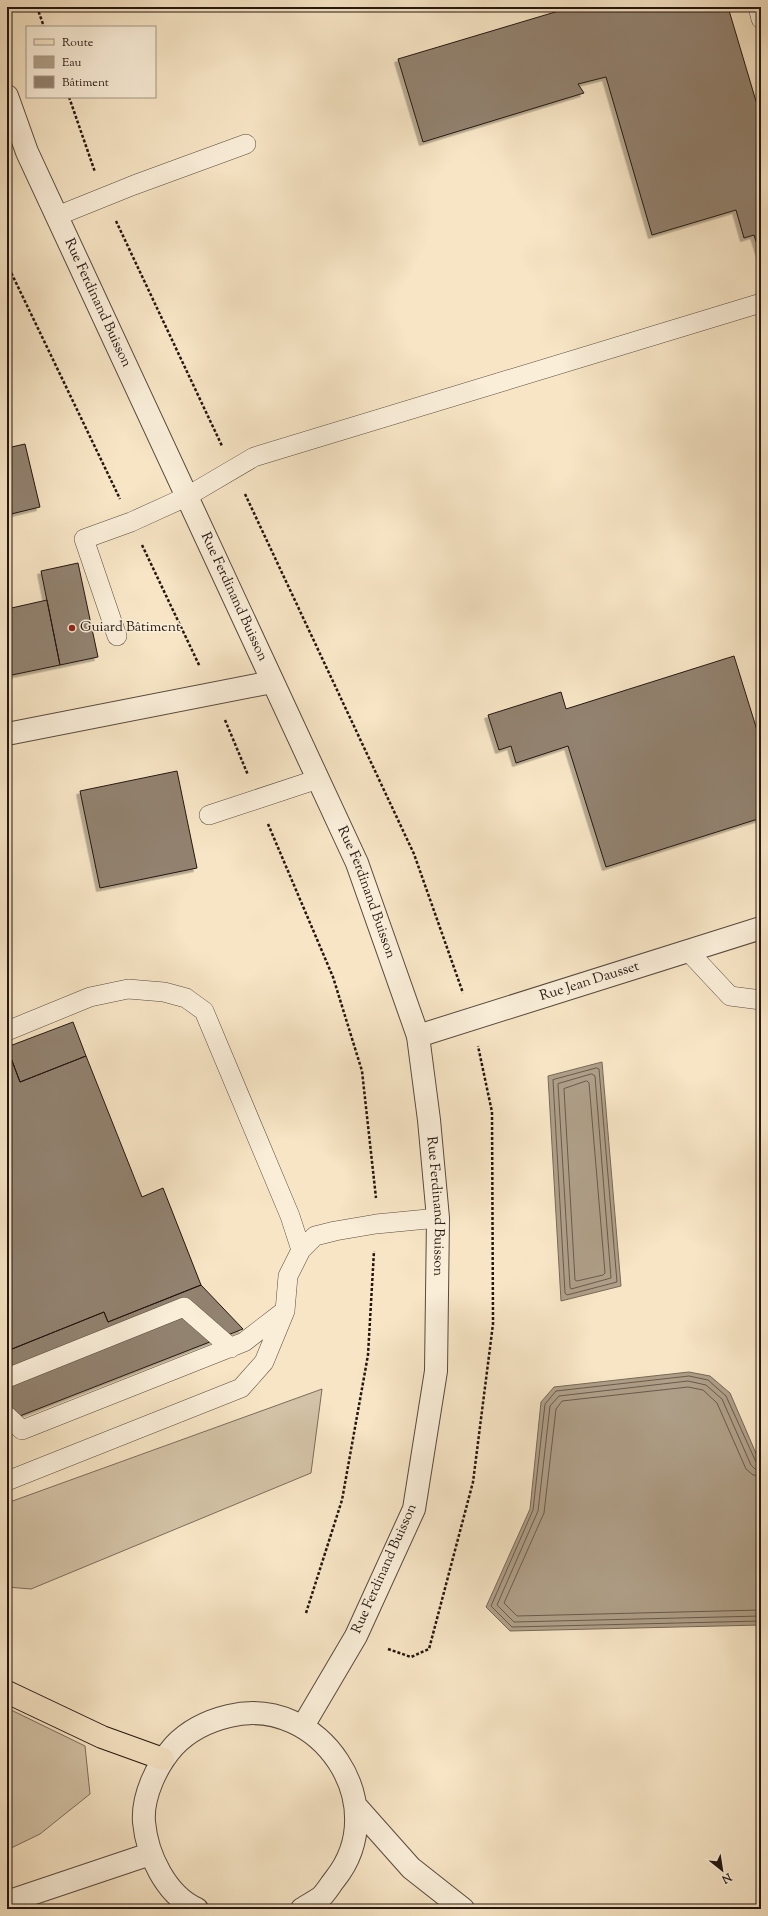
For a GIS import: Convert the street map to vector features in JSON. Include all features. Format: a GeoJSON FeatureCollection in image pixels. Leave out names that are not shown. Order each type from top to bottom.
{"type":"FeatureCollection","features":[{"type":"Feature","properties":{"kind":"main road"},"geometry":{"type":"LineString","coordinates":[[7,1692],[102,1737],[163,1758]]}},
{"type":"Feature","properties":{"kind":"street","name":"Rue Ferdinand Buisson"},"geometry":{"type":"LineString","coordinates":[[7,96],[27,152],[56,216],[357,863],[418,1036],[429,1120],[438,1218],[436,1371],[414,1508],[356,1636],[303,1726]]}},
{"type":"Feature","properties":{"kind":"street"},"geometry":{"type":"LineString","coordinates":[[7,734],[272,682]]}},
{"type":"Feature","properties":{"kind":"street","name":"Rue Jean Dausset"},"geometry":{"type":"LineString","coordinates":[[418,1036],[761,928]]}},
{"type":"Feature","properties":{"kind":"street"},"geometry":{"type":"LineString","coordinates":[[197,1909],[190,1906],[166,1883],[150,1854],[144,1822],[148,1788],[163,1758],[184,1736],[212,1720],[242,1712],[274,1715],[303,1726],[329,1747],[346,1774],[356,1805],[354,1838],[344,1869],[321,1898],[302,1909]]}},
{"type":"Feature","properties":{"kind":"street"},"geometry":{"type":"LineString","coordinates":[[356,1805],[411,1868],[463,1909]]}},
{"type":"Feature","properties":{"kind":"street"},"geometry":{"type":"LineString","coordinates":[[7,1902],[150,1854]]}},
{"type":"Feature","properties":{"kind":"street"},"geometry":{"type":"LineString","coordinates":[[302,1909],[322,1909]]}},
{"type":"Feature","properties":{"kind":"lane"},"geometry":{"type":"LineString","coordinates":[[758,7],[761,19]]}},
{"type":"Feature","properties":{"kind":"lane"},"geometry":{"type":"LineString","coordinates":[[56,216],[126,188],[246,144]]}},
{"type":"Feature","properties":{"kind":"lane"},"geometry":{"type":"LineString","coordinates":[[117,636],[84,539],[131,522],[186,497],[254,457],[761,303]]}},
{"type":"Feature","properties":{"kind":"lane"},"geometry":{"type":"LineString","coordinates":[[209,815],[318,779]]}},
{"type":"Feature","properties":{"kind":"lane"},"geometry":{"type":"LineString","coordinates":[[688,951],[730,996],[761,1000]]}},
{"type":"Feature","properties":{"kind":"lane"},"geometry":{"type":"LineString","coordinates":[[7,1031],[90,997],[128,988],[164,992],[186,998],[204,1011],[290,1216],[301,1250]]}},
{"type":"Feature","properties":{"kind":"lane"},"geometry":{"type":"LineString","coordinates":[[7,1481],[241,1388],[264,1362],[284,1311],[288,1276],[301,1250],[315,1236],[334,1231],[376,1224],[438,1218]]}},
{"type":"Feature","properties":{"kind":"lane"},"geometry":{"type":"LineString","coordinates":[[7,1378],[184,1307],[231,1348]]}},
{"type":"Feature","properties":{"kind":"lane"},"geometry":{"type":"LineString","coordinates":[[7,1416],[22,1430],[231,1348],[244,1342],[284,1311]]}},
{"type":"Feature","properties":{"kind":"path"},"geometry":{"type":"LineString","coordinates":[[37,7],[44,26]]}},
{"type":"Feature","properties":{"kind":"path"},"geometry":{"type":"LineString","coordinates":[[7,264],[213,693],[333,977],[362,1071],[377,1206],[368,1355],[342,1500],[306,1612]]}},
{"type":"Feature","properties":{"kind":"shaded area"},"geometry":{"type":"Polygon","coordinates":[[[322,1389],[311,1473],[31,1589],[7,1587],[7,1503],[322,1389]]]}},
{"type":"Feature","properties":{"kind":"shaded area"},"geometry":{"type":"Polygon","coordinates":[[[7,1708],[85,1746],[90,1794],[40,1834],[7,1850],[7,1708]]]}},
{"type":"Feature","properties":{"kind":"water"},"geometry":{"type":"Polygon","coordinates":[[[602,1062],[621,1286],[561,1301],[548,1076],[602,1062]]]}},
{"type":"Feature","properties":{"kind":"water"},"geometry":{"type":"Polygon","coordinates":[[[689,1372],[710,1376],[730,1393],[761,1465],[761,1625],[510,1631],[486,1607],[530,1509],[541,1402],[554,1387],[689,1372]]]}},
{"type":"Feature","properties":{"kind":"building"},"geometry":{"type":"Polygon","coordinates":[[[572,7],[728,7],[761,118],[761,257],[754,235],[744,238],[736,210],[652,235],[606,77],[578,84],[584,93],[423,142],[398,59],[572,7]]]}},
{"type":"Feature","properties":{"kind":"building"},"geometry":{"type":"Polygon","coordinates":[[[25,444],[40,507],[7,515],[7,448],[25,444]]]}},
{"type":"Feature","properties":{"kind":"building","name":"Guiard Bâtiment"},"geometry":{"type":"Polygon","coordinates":[[[78,563],[98,657],[60,665],[41,571],[78,563]]]}},
{"type":"Feature","properties":{"kind":"building"},"geometry":{"type":"Polygon","coordinates":[[[47,600],[60,665],[7,676],[7,609],[47,600]]]}},
{"type":"Feature","properties":{"kind":"building"},"geometry":{"type":"Polygon","coordinates":[[[734,656],[761,743],[761,818],[606,867],[568,746],[516,763],[511,746],[499,750],[488,715],[561,692],[566,709],[734,656]]]}},
{"type":"Feature","properties":{"kind":"building"},"geometry":{"type":"Polygon","coordinates":[[[177,771],[197,868],[100,888],[80,791],[177,771]]]}},
{"type":"Feature","properties":{"kind":"building"},"geometry":{"type":"Polygon","coordinates":[[[73,1022],[86,1056],[20,1082],[7,1047],[73,1022]]]}},
{"type":"Feature","properties":{"kind":"building"},"geometry":{"type":"Polygon","coordinates":[[[7,1048],[20,1082],[86,1056],[142,1197],[163,1188],[201,1285],[108,1322],[104,1312],[7,1351],[7,1048]]]}},
{"type":"Feature","properties":{"kind":"building"},"geometry":{"type":"Polygon","coordinates":[[[201,1285],[243,1329],[7,1421],[7,1351],[104,1312],[108,1322],[201,1285]]]}},
{"type":"Feature","properties":{"kind":"place","name":"Guiard Bâtiment"},"geometry":{"type":"Point","coordinates":[72,628]}}]}
